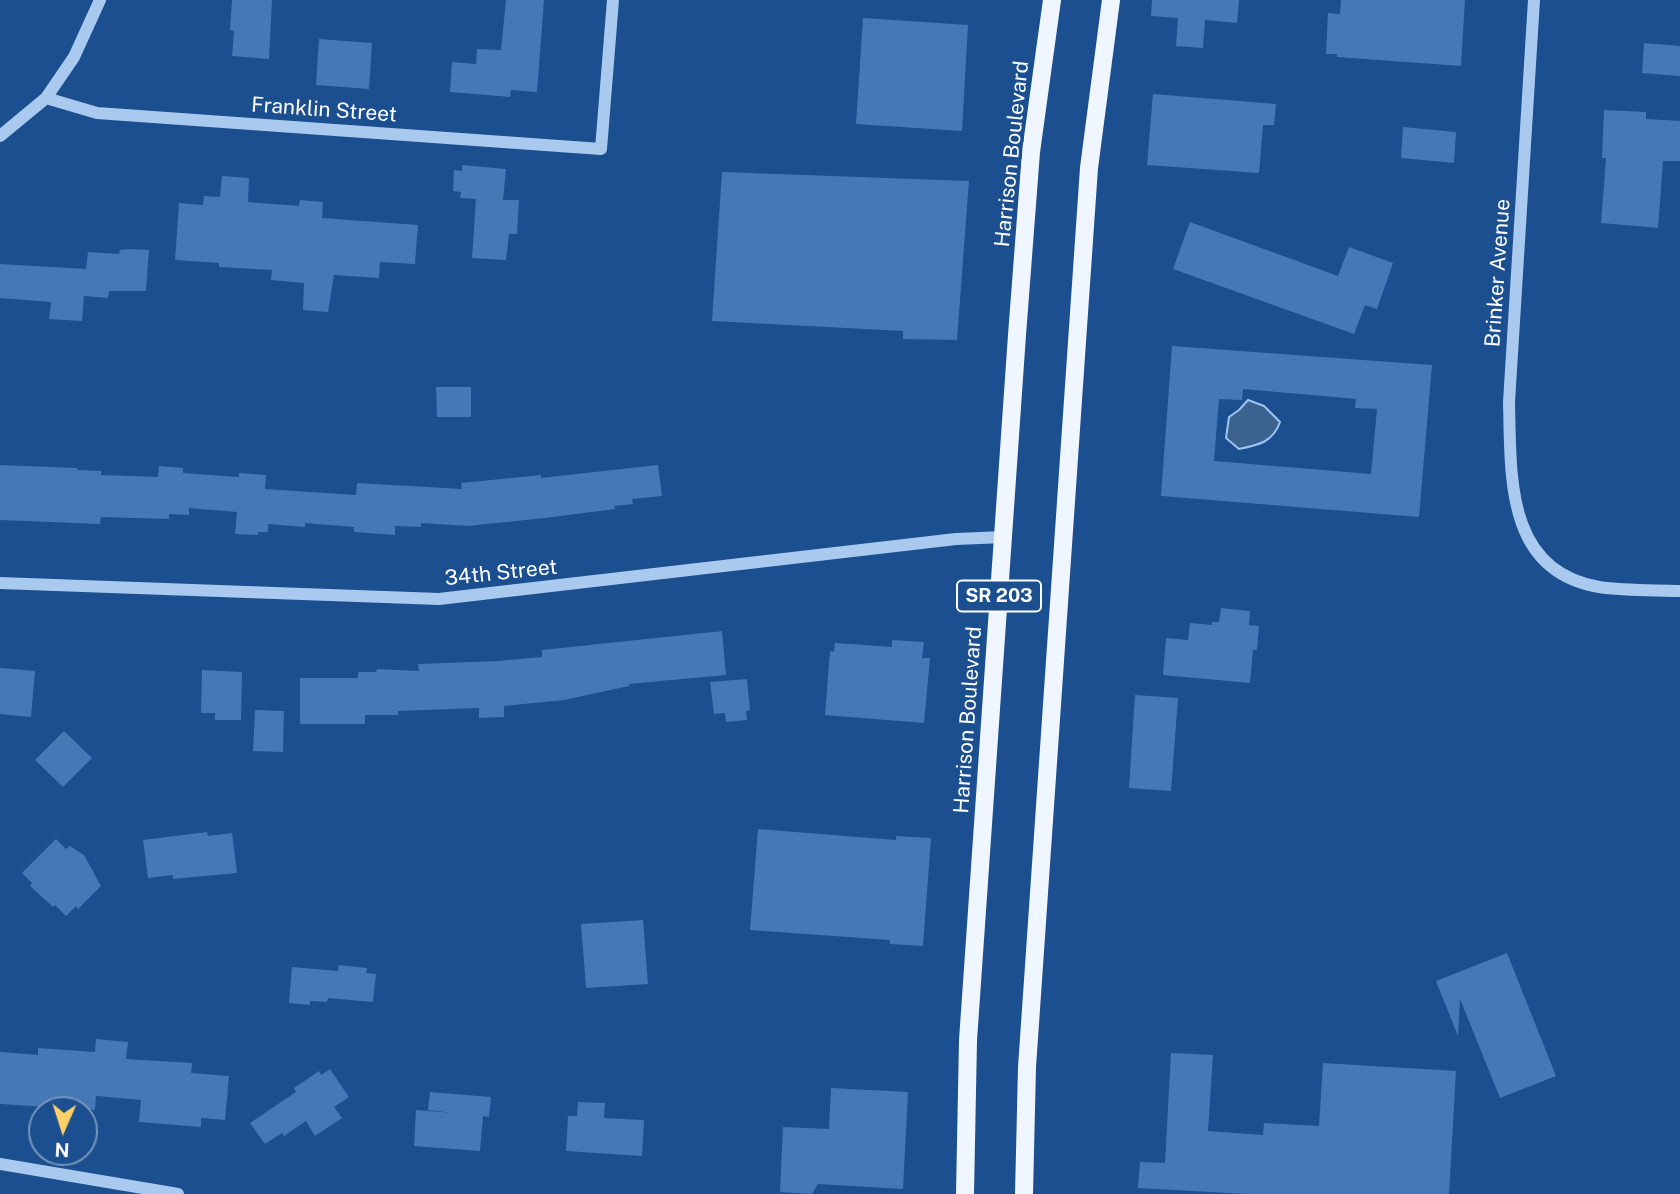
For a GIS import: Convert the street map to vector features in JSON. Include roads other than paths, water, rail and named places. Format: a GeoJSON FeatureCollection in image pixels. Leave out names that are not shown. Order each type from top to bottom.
{"type":"FeatureCollection","features":[{"type":"Feature","properties":{"kind":"main road","name":"Harrison Boulevard"},"geometry":{"type":"LineString","coordinates":[[965,1194],[969,1028],[1031,152],[1052,0]]}},
{"type":"Feature","properties":{"kind":"main road","name":"SR 203"},"geometry":{"type":"LineString","coordinates":[[1024,1194],[1027,1067],[1089,168],[1111,0]]}},
{"type":"Feature","properties":{"kind":"street"},"geometry":{"type":"LineString","coordinates":[[3,129],[46,97],[74,57],[100,0]]}},
{"type":"Feature","properties":{"kind":"street","name":"Franklin Street"},"geometry":{"type":"LineString","coordinates":[[46,97],[97,113],[601,149],[613,0]]}},
{"type":"Feature","properties":{"kind":"street","name":"Brinker Avenue"},"geometry":{"type":"LineString","coordinates":[[1534,0],[1509,402],[1510,458],[1519,518],[1530,546],[1545,564],[1570,578],[1598,587],[1680,591]]}},
{"type":"Feature","properties":{"kind":"street","name":"34th Street"},"geometry":{"type":"LineString","coordinates":[[0,583],[439,599],[956,539],[1003,537]]}},
{"type":"Feature","properties":{"kind":"street"},"geometry":{"type":"LineString","coordinates":[[0,1164],[178,1194]]}},
{"type":"Feature","properties":{"kind":"water"},"geometry":{"type":"Polygon","coordinates":[[[1248,400],[1264,406],[1280,422],[1264,442],[1239,449],[1226,438],[1229,417],[1248,400]]]}}]}
